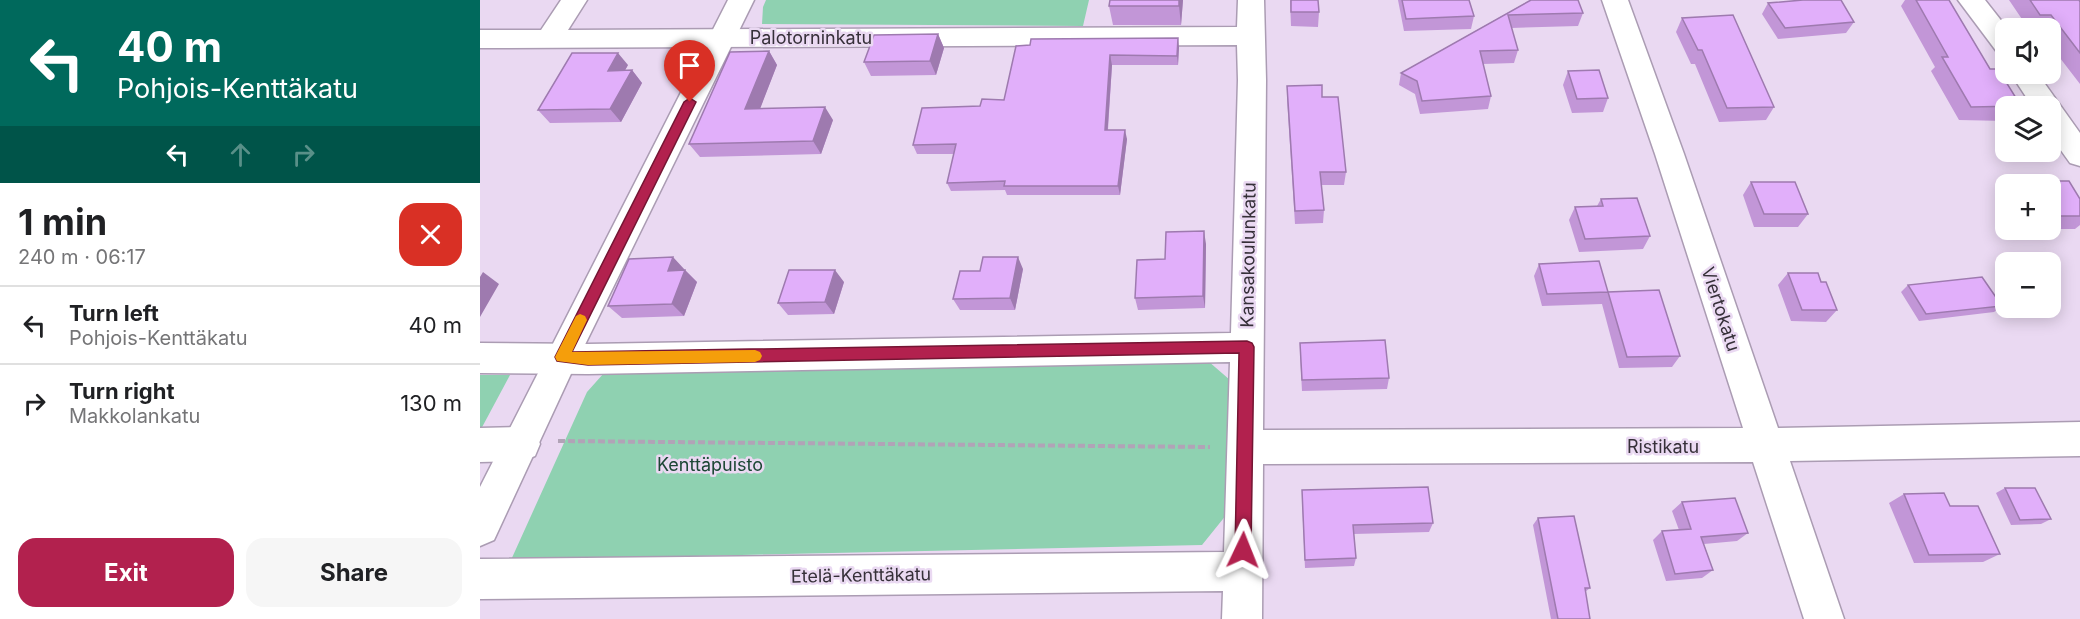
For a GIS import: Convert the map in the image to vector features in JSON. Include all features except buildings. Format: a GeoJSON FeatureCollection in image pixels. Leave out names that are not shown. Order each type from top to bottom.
{"type":"FeatureCollection","features":[{"type":"Feature","properties":{"kind":"street"},"geometry":{"type":"LineString","coordinates":[[549,39],[574,0]]}},
{"type":"Feature","properties":{"kind":"street"},"geometry":{"type":"LineString","coordinates":[[480,528],[536,443],[562,357],[741,0]]}},
{"type":"Feature","properties":{"kind":"street","name":"Kansakoulunkatu"},"geometry":{"type":"LineString","coordinates":[[1242,619],[1252,80],[1251,0]]}},
{"type":"Feature","properties":{"kind":"street","name":"Viertokatu"},"geometry":{"type":"LineString","coordinates":[[1615,0],[1693,221],[1824,619]]}},
{"type":"Feature","properties":{"kind":"street"},"geometry":{"type":"LineString","coordinates":[[1971,0],[1995,32]]}},
{"type":"Feature","properties":{"kind":"street","name":"Palotorninkatu"},"geometry":{"type":"LineString","coordinates":[[480,39],[1250,36]]}},
{"type":"Feature","properties":{"kind":"street"},"geometry":{"type":"LineString","coordinates":[[2061,128],[2080,155]]}},
{"type":"Feature","properties":{"kind":"street"},"geometry":{"type":"LineString","coordinates":[[480,358],[600,359],[1247,347]]}},
{"type":"Feature","properties":{"kind":"street","name":"Ristikatu"},"geometry":{"type":"LineString","coordinates":[[1246,447],[1765,445],[2080,440]]}},
{"type":"Feature","properties":{"kind":"street"},"geometry":{"type":"LineString","coordinates":[[480,445],[536,443]]}},
{"type":"Feature","properties":{"kind":"street","name":"Etelä-Kenttäkatu"},"geometry":{"type":"LineString","coordinates":[[480,579],[1242,571]]}},
{"type":"Feature","properties":{"kind":"path"},"geometry":{"type":"LineString","coordinates":[[536,443],[1246,447]]}},
{"type":"Feature","properties":{"kind":"green space"},"geometry":{"type":"Polygon","coordinates":[[[766,0],[1089,0],[1083,26],[762,24],[763,7],[766,0]]]}},
{"type":"Feature","properties":{"kind":"green space","name":"Kenttäpuisto"},"geometry":{"type":"Polygon","coordinates":[[[1208,361],[1230,380],[1227,514],[1202,545],[511,560],[587,392],[604,373],[1208,361]]]}},
{"type":"Feature","properties":{"kind":"green space"},"geometry":{"type":"Polygon","coordinates":[[[480,375],[510,375],[480,431],[480,375]]]}},
{"type":"Feature","properties":{"kind":"slow traffic"},"geometry":{"type":"LineString","coordinates":[[580,320],[562,357],[588,359],[755,356]]}},
{"type":"Feature","properties":{"kind":"route"},"geometry":{"type":"LineString","coordinates":[[690,102],[562,357],[588,359],[1247,347],[1243,550]]}}]}
